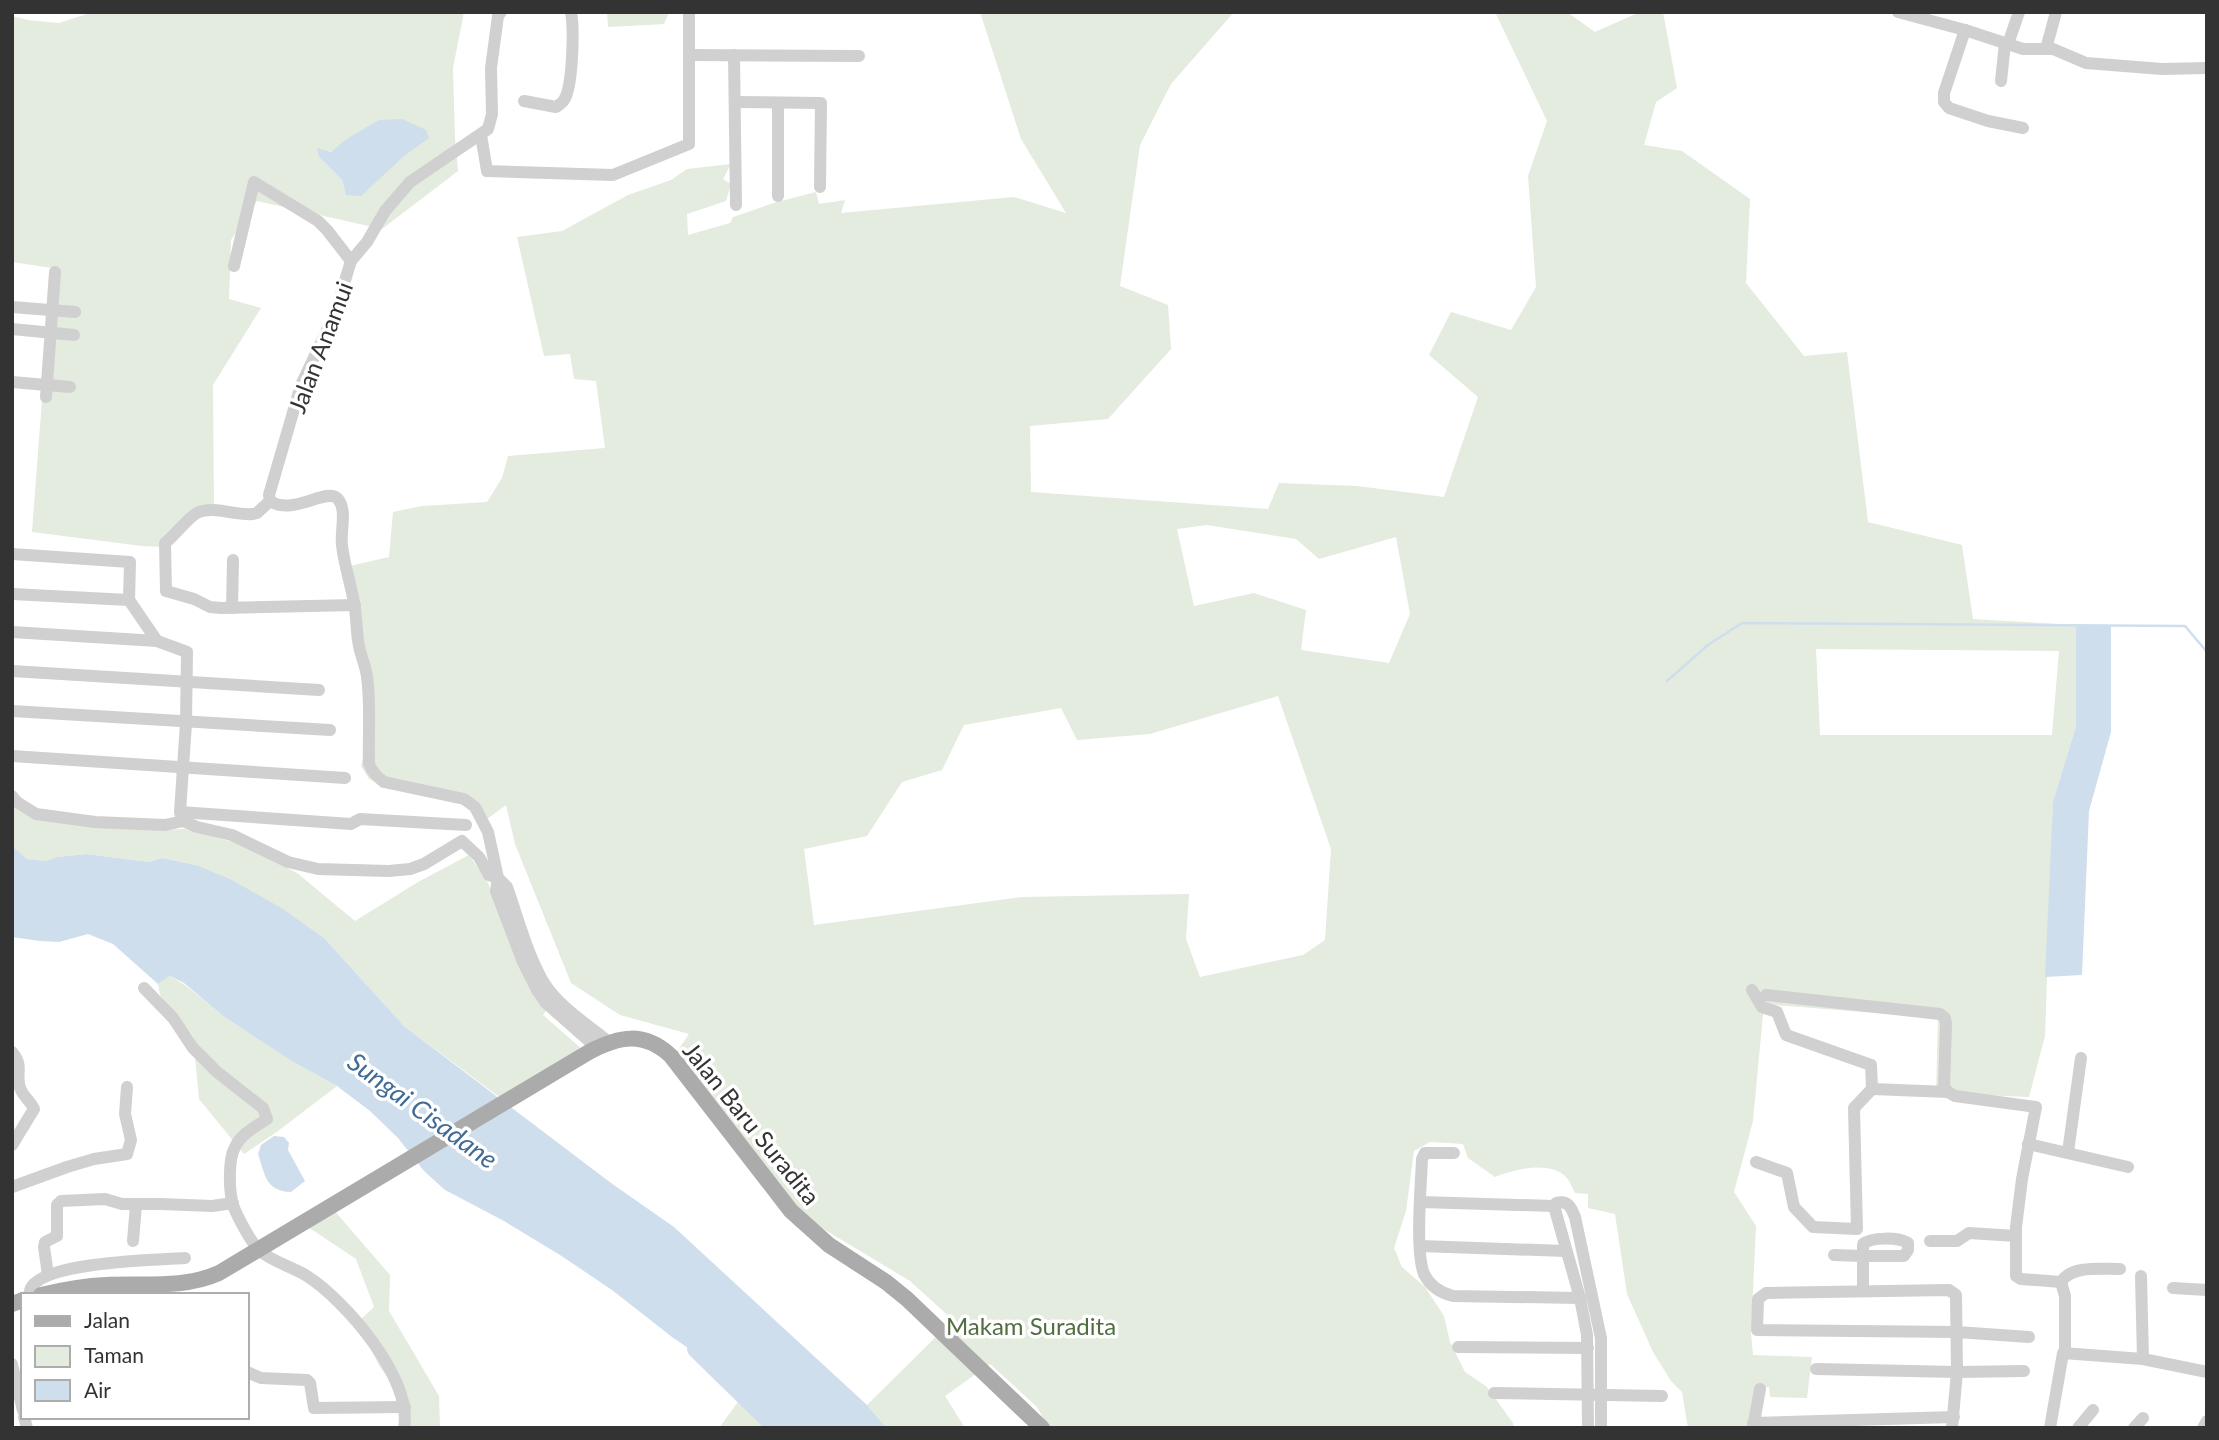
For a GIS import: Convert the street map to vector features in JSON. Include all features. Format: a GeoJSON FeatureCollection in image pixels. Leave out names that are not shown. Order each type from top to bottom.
{"type":"FeatureCollection","features":[{"type":"Feature","properties":{"kind":"main road","name":"Jalan Baru Suradita"},"geometry":{"type":"LineString","coordinates":[[49,1293],[70,1288],[157,1285],[200,1280],[219,1273],[598,1047],[625,1038],[642,1039],[665,1050],[791,1211],[828,1245],[886,1282],[907,1299],[1042,1428]]}},
{"type":"Feature","properties":{"kind":"street"},"geometry":{"type":"LineString","coordinates":[[501,12],[498,16],[491,68],[492,114],[488,129],[481,135],[488,171],[613,176],[689,144],[689,12]]}},
{"type":"Feature","properties":{"kind":"street"},"geometry":{"type":"LineString","coordinates":[[524,101],[556,107],[564,101],[571,66],[571,12]]}},
{"type":"Feature","properties":{"kind":"street"},"geometry":{"type":"LineString","coordinates":[[2001,81],[2007,43],[2019,12]]}},
{"type":"Feature","properties":{"kind":"street"},"geometry":{"type":"LineString","coordinates":[[2046,49],[2056,12]]}},
{"type":"Feature","properties":{"kind":"street"},"geometry":{"type":"LineString","coordinates":[[1903,13],[2029,50],[2053,49],[2086,64],[2162,69],[2207,68]]}},
{"type":"Feature","properties":{"kind":"street"},"geometry":{"type":"LineString","coordinates":[[1965,30],[1944,93],[1944,102],[1949,108],[1988,121],[2023,128]]}},
{"type":"Feature","properties":{"kind":"street"},"geometry":{"type":"LineString","coordinates":[[689,55],[859,56]]}},
{"type":"Feature","properties":{"kind":"street"},"geometry":{"type":"LineString","coordinates":[[734,55],[736,205]]}},
{"type":"Feature","properties":{"kind":"street"},"geometry":{"type":"LineString","coordinates":[[735,102],[821,103],[820,187]]}},
{"type":"Feature","properties":{"kind":"street"},"geometry":{"type":"LineString","coordinates":[[778,103],[778,196]]}},
{"type":"Feature","properties":{"kind":"street","name":"Jalan Anamui"},"geometry":{"type":"LineString","coordinates":[[270,501],[269,495],[301,385],[335,313],[351,261],[367,242],[385,211],[410,182],[481,135]]}},
{"type":"Feature","properties":{"kind":"street"},"geometry":{"type":"LineString","coordinates":[[234,266],[254,182],[318,222],[351,261]]}},
{"type":"Feature","properties":{"kind":"street"},"geometry":{"type":"LineString","coordinates":[[47,391],[55,272]]}},
{"type":"Feature","properties":{"kind":"street"},"geometry":{"type":"LineString","coordinates":[[12,307],[75,312]]}},
{"type":"Feature","properties":{"kind":"street"},"geometry":{"type":"LineString","coordinates":[[12,329],[74,335]]}},
{"type":"Feature","properties":{"kind":"street"},"geometry":{"type":"LineString","coordinates":[[12,382],[47,391],[70,387]]}},
{"type":"Feature","properties":{"kind":"street"},"geometry":{"type":"LineString","coordinates":[[355,606],[210,607],[183,595],[167,592],[165,543],[200,511],[253,514],[270,501],[277,506],[292,507],[331,495],[338,499],[343,520],[342,543],[355,606],[359,647],[368,678],[371,770],[384,782],[464,799],[475,807],[488,832],[498,878]]}},
{"type":"Feature","properties":{"kind":"street"},"geometry":{"type":"LineString","coordinates":[[12,554],[130,562],[129,600],[157,641]]}},
{"type":"Feature","properties":{"kind":"street"},"geometry":{"type":"LineString","coordinates":[[232,608],[233,560]]}},
{"type":"Feature","properties":{"kind":"street"},"geometry":{"type":"LineString","coordinates":[[12,594],[129,600]]}},
{"type":"Feature","properties":{"kind":"street"},"geometry":{"type":"LineString","coordinates":[[12,632],[157,641],[187,652],[181,817]]}},
{"type":"Feature","properties":{"kind":"street"},"geometry":{"type":"LineString","coordinates":[[12,671],[318,690]]}},
{"type":"Feature","properties":{"kind":"street"},"geometry":{"type":"LineString","coordinates":[[12,711],[330,730]]}},
{"type":"Feature","properties":{"kind":"street"},"geometry":{"type":"LineString","coordinates":[[12,756],[345,778]]}},
{"type":"Feature","properties":{"kind":"street"},"geometry":{"type":"LineString","coordinates":[[12,796],[36,814],[95,822],[165,825],[181,817],[351,824],[360,819],[467,825]]}},
{"type":"Feature","properties":{"kind":"street"},"geometry":{"type":"LineString","coordinates":[[181,817],[197,827],[232,835],[288,862],[318,869],[402,870],[424,864],[463,841],[479,857],[489,875],[498,878],[507,887],[533,960],[545,984],[598,1047]]}},
{"type":"Feature","properties":{"kind":"street"},"geometry":{"type":"LineString","coordinates":[[144,988],[173,1018],[193,1048],[217,1072],[263,1108],[267,1119],[244,1134],[234,1147],[230,1163],[233,1203],[259,1250],[307,1277],[330,1293],[350,1312],[380,1354],[400,1393],[405,1407],[404,1428]]}},
{"type":"Feature","properties":{"kind":"street"},"geometry":{"type":"LineString","coordinates":[[1752,990],[1762,1007],[1777,1012],[1786,1035],[1871,1065],[1872,1089],[1854,1108],[1857,1229],[1813,1227],[1794,1207],[1787,1173],[1756,1162]]}},
{"type":"Feature","properties":{"kind":"street"},"geometry":{"type":"LineString","coordinates":[[1766,995],[1940,1014],[1945,1018],[1946,1024],[1944,1087],[1948,1093]]}},
{"type":"Feature","properties":{"kind":"street"},"geometry":{"type":"LineString","coordinates":[[12,1052],[19,1060],[19,1087],[34,1109],[12,1145]]}},
{"type":"Feature","properties":{"kind":"street"},"geometry":{"type":"LineString","coordinates":[[2068,1152],[2081,1058]]}},
{"type":"Feature","properties":{"kind":"street"},"geometry":{"type":"LineString","coordinates":[[12,1187],[94,1159],[127,1154],[131,1140],[125,1114],[127,1087]]}},
{"type":"Feature","properties":{"kind":"street"},"geometry":{"type":"LineString","coordinates":[[1872,1089],[1948,1093],[2036,1107],[2021,1191],[2016,1236],[2016,1276],[2018,1279],[2061,1282]]}},
{"type":"Feature","properties":{"kind":"street"},"geometry":{"type":"LineString","coordinates":[[2028,1144],[2128,1167]]}},
{"type":"Feature","properties":{"kind":"street"},"geometry":{"type":"LineString","coordinates":[[1454,1153],[1432,1152],[1423,1156],[1420,1246],[1424,1274],[1433,1286],[1444,1294],[1453,1296],[1580,1298]]}},
{"type":"Feature","properties":{"kind":"street"},"geometry":{"type":"LineString","coordinates":[[48,1275],[44,1247],[45,1242],[57,1236],[59,1231],[58,1203],[105,1199],[122,1205],[161,1203],[212,1206],[233,1203]]}},
{"type":"Feature","properties":{"kind":"street"},"geometry":{"type":"LineString","coordinates":[[1421,1202],[1554,1206],[1556,1203],[1566,1202],[1572,1208],[1601,1338],[1595,1395],[1588,1428]]}},
{"type":"Feature","properties":{"kind":"street"},"geometry":{"type":"LineString","coordinates":[[133,1241],[136,1205]]}},
{"type":"Feature","properties":{"kind":"street"},"geometry":{"type":"LineString","coordinates":[[1554,1206],[1580,1298],[1601,1428]]}},
{"type":"Feature","properties":{"kind":"street"},"geometry":{"type":"LineString","coordinates":[[1930,1241],[1957,1241],[1969,1233],[2016,1236]]}},
{"type":"Feature","properties":{"kind":"street"},"geometry":{"type":"LineString","coordinates":[[1420,1246],[1566,1251]]}},
{"type":"Feature","properties":{"kind":"street"},"geometry":{"type":"LineString","coordinates":[[1835,1255],[1863,1256],[1863,1292]]}},
{"type":"Feature","properties":{"kind":"street"},"geometry":{"type":"LineString","coordinates":[[30,1293],[34,1284],[48,1275],[89,1266],[185,1258]]}},
{"type":"Feature","properties":{"kind":"street"},"geometry":{"type":"LineString","coordinates":[[2066,1353],[2065,1296],[2061,1282],[2064,1276],[2074,1272],[2120,1269]]}},
{"type":"Feature","properties":{"kind":"street"},"geometry":{"type":"LineString","coordinates":[[2141,1276],[2143,1359]]}},
{"type":"Feature","properties":{"kind":"street"},"geometry":{"type":"LineString","coordinates":[[2173,1288],[2207,1290]]}},
{"type":"Feature","properties":{"kind":"street"},"geometry":{"type":"LineString","coordinates":[[1760,1389],[1753,1425],[1953,1422],[1957,1372],[1957,1332],[1956,1294],[1954,1291],[1766,1293],[1758,1298],[1758,1330],[1957,1332],[2029,1337]]}},
{"type":"Feature","properties":{"kind":"street"},"geometry":{"type":"LineString","coordinates":[[1458,1347],[1588,1348]]}},
{"type":"Feature","properties":{"kind":"street"},"geometry":{"type":"LineString","coordinates":[[2050,1428],[2061,1355],[2066,1353],[2143,1359],[2207,1372]]}},
{"type":"Feature","properties":{"kind":"street"},"geometry":{"type":"LineString","coordinates":[[12,1364],[21,1402]]}},
{"type":"Feature","properties":{"kind":"street"},"geometry":{"type":"LineString","coordinates":[[1815,1369],[2024,1371]]}},
{"type":"Feature","properties":{"kind":"street"},"geometry":{"type":"LineString","coordinates":[[248,1372],[261,1378],[307,1380],[310,1383],[314,1408],[405,1407]]}},
{"type":"Feature","properties":{"kind":"street"},"geometry":{"type":"LineString","coordinates":[[1494,1393],[1662,1396]]}},
{"type":"Feature","properties":{"kind":"street"},"geometry":{"type":"LineString","coordinates":[[2078,1428],[2093,1410]]}},
{"type":"Feature","properties":{"kind":"street"},"geometry":{"type":"LineString","coordinates":[[2134,1428],[2143,1418]]}},
{"type":"Feature","properties":{"kind":"street"},"geometry":{"type":"LineString","coordinates":[[2203,1428],[2207,1421]]}},
{"type":"Feature","properties":{"kind":"green space"},"geometry":{"type":"Polygon","coordinates":[[[93,12],[464,12],[453,68],[458,171],[382,229],[257,201],[231,240],[229,299],[261,308],[213,385],[214,512],[193,511],[164,547],[32,532],[52,268],[12,262],[12,16],[59,23],[93,12]],[[429,137],[331,152],[318,149],[319,157],[342,180],[346,195],[429,137]]]}},
{"type":"Feature","properties":{"kind":"green space"},"geometry":{"type":"Polygon","coordinates":[[[607,12],[669,12],[664,24],[608,27],[607,12]]]}},
{"type":"Feature","properties":{"kind":"green space","name":"Makam Suradita"},"geometry":{"type":"Polygon","coordinates":[[[980,12],[1234,12],[1171,84],[1140,145],[1120,286],[1168,305],[1171,349],[1108,419],[1030,426],[1031,492],[1268,509],[1279,483],[1357,486],[1444,497],[1478,397],[1429,355],[1451,312],[1511,330],[1536,287],[1528,176],[1547,121],[1495,12],[1567,12],[1595,32],[1640,12],[1663,12],[1677,88],[1656,102],[1644,145],[1682,151],[1750,199],[1746,283],[1804,356],[1847,352],[1868,522],[1962,545],[1973,619],[2076,625],[2076,726],[2053,802],[2045,1036],[2029,1097],[1936,1093],[1938,1018],[1764,1004],[1753,1121],[1734,1192],[1756,1226],[1751,1333],[1753,1355],[1812,1357],[1807,1398],[1770,1397],[1769,1387],[1756,1388],[1749,1428],[1688,1428],[1682,1392],[1671,1381],[1653,1352],[1627,1294],[1615,1214],[1588,1208],[1588,1194],[1575,1193],[1567,1178],[1560,1172],[1532,1168],[1495,1177],[1468,1158],[1463,1144],[1430,1142],[1414,1151],[1406,1211],[1394,1248],[1402,1267],[1425,1287],[1444,1316],[1450,1342],[1465,1372],[1487,1387],[1514,1428],[1049,1428],[1037,1407],[990,1364],[945,1396],[965,1428],[885,1428],[867,1405],[953,1320],[910,1281],[777,1201],[670,1062],[689,1034],[620,1015],[571,983],[515,844],[506,805],[487,819],[471,802],[380,784],[369,779],[361,766],[373,714],[350,566],[389,557],[393,512],[422,506],[487,502],[502,478],[508,456],[605,448],[596,381],[574,379],[570,354],[544,356],[517,237],[562,231],[628,195],[671,180],[687,169],[731,164],[723,179],[731,184],[726,201],[687,214],[688,235],[730,223],[733,217],[777,202],[816,192],[819,204],[845,200],[841,213],[1014,197],[1066,213],[1021,139],[980,12]],[[1207,525],[1177,529],[1194,606],[1254,593],[1306,610],[1301,650],[1389,663],[1410,614],[1396,537],[1319,559],[1296,539],[1207,525]],[[1816,649],[1820,735],[2052,735],[2059,651],[1816,649]],[[1278,696],[1150,734],[1077,740],[1061,708],[964,725],[942,770],[902,782],[867,836],[804,849],[814,925],[1022,897],[1189,894],[1186,939],[1200,977],[1303,955],[1325,940],[1331,849],[1278,696]]]}},
{"type":"Feature","properties":{"kind":"green space"},"geometry":{"type":"Polygon","coordinates":[[[12,803],[15,807],[157,830],[185,829],[237,843],[297,873],[355,921],[418,882],[469,855],[487,881],[528,977],[548,1008],[543,1015],[582,1049],[506,1102],[404,1026],[325,939],[196,865],[162,858],[149,862],[86,854],[46,861],[26,859],[12,846],[12,803]]]}},
{"type":"Feature","properties":{"kind":"green space"},"geometry":{"type":"Polygon","coordinates":[[[170,976],[240,1027],[337,1086],[244,1154],[199,1099],[193,1036],[160,995],[158,984],[170,976]]]}},
{"type":"Feature","properties":{"kind":"green space"},"geometry":{"type":"Polygon","coordinates":[[[326,1201],[390,1275],[389,1311],[439,1396],[440,1428],[402,1428],[411,1409],[380,1367],[357,1323],[374,1307],[356,1259],[305,1225],[326,1201]]]}},
{"type":"Feature","properties":{"kind":"green space"},"geometry":{"type":"Polygon","coordinates":[[[743,1395],[770,1428],[719,1428],[743,1395]]]}},
{"type":"Feature","properties":{"kind":"water"},"geometry":{"type":"Polygon","coordinates":[[[402,119],[426,130],[429,138],[404,156],[361,196],[346,195],[342,180],[319,157],[317,148],[331,152],[348,138],[379,120],[402,119]]]}},
{"type":"Feature","properties":{"kind":"water"},"geometry":{"type":"Polygon","coordinates":[[[2076,625],[2111,625],[2111,732],[2089,811],[2082,975],[2045,977],[2053,802],[2076,726],[2076,625]]]}},
{"type":"Feature","properties":{"kind":"water"},"geometry":{"type":"Polygon","coordinates":[[[12,846],[27,859],[46,861],[86,854],[149,862],[162,858],[196,865],[232,880],[283,909],[325,939],[404,1026],[611,1183],[674,1227],[867,1405],[886,1428],[769,1428],[719,1369],[560,1255],[445,1190],[424,1171],[398,1138],[370,1111],[337,1086],[292,1061],[223,1016],[184,983],[170,976],[158,984],[113,944],[88,934],[59,942],[12,937],[12,846]]]}},
{"type":"Feature","properties":{"kind":"water"},"geometry":{"type":"Polygon","coordinates":[[[274,1136],[284,1137],[289,1143],[288,1150],[305,1181],[291,1192],[271,1185],[258,1154],[261,1145],[274,1136]]]}},
{"type":"Feature","properties":{"kind":"waterway"},"geometry":{"type":"LineString","coordinates":[[1667,681],[1708,645],[1742,623],[2185,626],[2207,652]]}},
{"type":"Feature","properties":{"kind":"waterway","name":"Sungai Cisadane"},"geometry":{"type":"LineString","coordinates":[[696,1349],[777,1428]]}}]}
